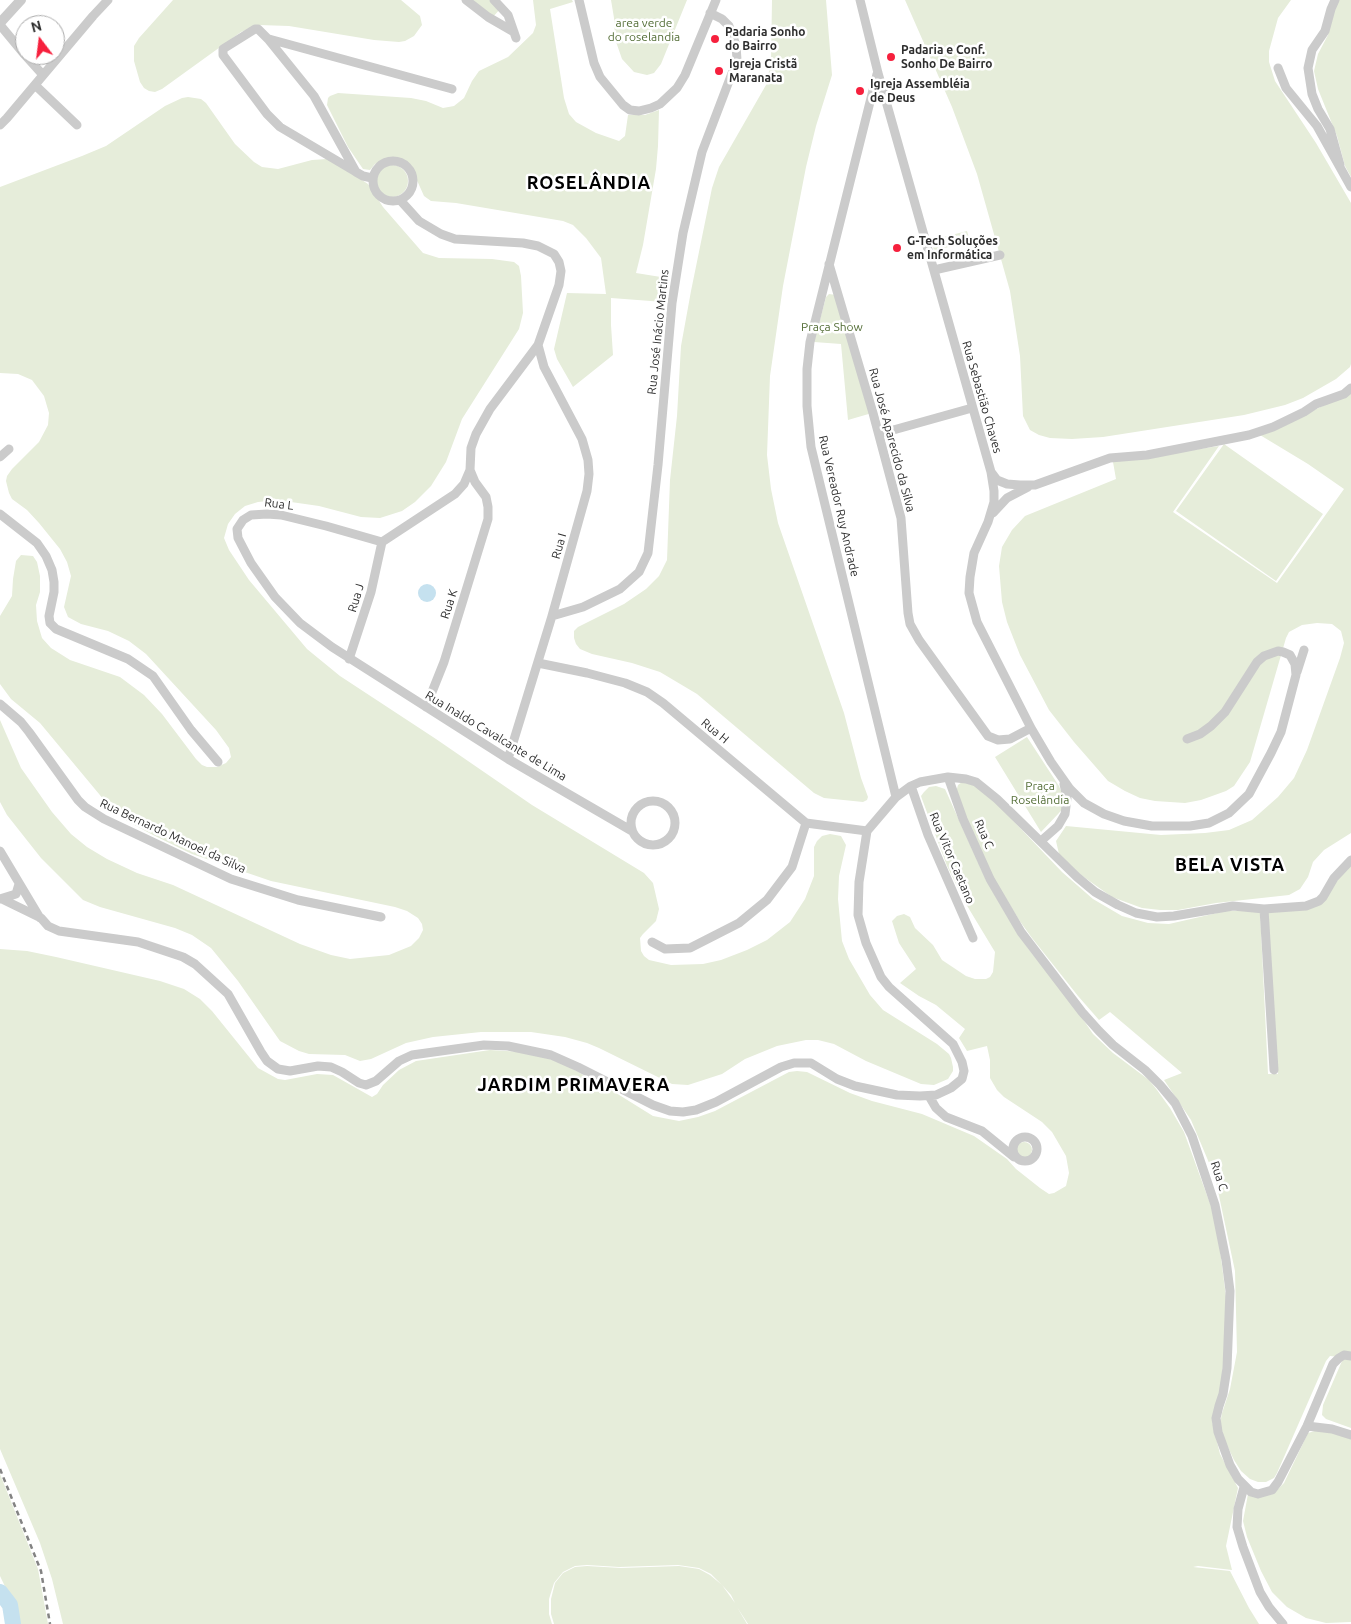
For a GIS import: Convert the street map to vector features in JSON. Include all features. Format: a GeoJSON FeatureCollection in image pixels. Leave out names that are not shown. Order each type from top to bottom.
{"type":"FeatureCollection","features":[{"type":"Feature","properties":{"kind":"street"},"geometry":{"type":"LineString","coordinates":[[15,43],[0,24],[20,0]]}},
{"type":"Feature","properties":{"kind":"street"},"geometry":{"type":"LineString","coordinates":[[0,125],[108,0]]}},
{"type":"Feature","properties":{"kind":"street"},"geometry":{"type":"LineString","coordinates":[[466,0],[515,35],[507,13],[494,0]]}},
{"type":"Feature","properties":{"kind":"street"},"geometry":{"type":"LineString","coordinates":[[579,0],[594,63],[600,77],[623,105],[636,111],[657,106],[675,91],[685,75],[716,0]]}},
{"type":"Feature","properties":{"kind":"street","name":"Rua Sebastião Chaves"},"geometry":{"type":"LineString","coordinates":[[860,0],[878,73],[990,472],[994,498],[988,522],[972,561],[969,592],[972,608],[984,637],[1032,728],[1066,784],[1094,810],[1113,818],[1138,824],[1168,827],[1190,826],[1217,820],[1234,810],[1245,799],[1261,773],[1281,732],[1304,650]]}},
{"type":"Feature","properties":{"kind":"street"},"geometry":{"type":"LineString","coordinates":[[1335,0],[1326,31],[1312,50],[1308,68],[1312,94],[1318,109],[1330,129],[1340,165]]}},
{"type":"Feature","properties":{"kind":"street","name":"Rua José Inácio Martins"},"geometry":{"type":"LineString","coordinates":[[552,616],[583,607],[620,589],[639,572],[648,553],[658,474],[672,303],[683,233],[702,152],[737,60],[736,45],[729,26],[722,19],[710,13]]}},
{"type":"Feature","properties":{"kind":"street"},"geometry":{"type":"LineString","coordinates":[[356,172],[314,96],[258,29],[223,49],[222,54],[267,114],[280,127],[356,172],[363,176],[372,178]]}},
{"type":"Feature","properties":{"kind":"street"},"geometry":{"type":"LineString","coordinates":[[268,39],[452,89]]}},
{"type":"Feature","properties":{"kind":"street"},"geometry":{"type":"LineString","coordinates":[[34,65],[43,76]]}},
{"type":"Feature","properties":{"kind":"street"},"geometry":{"type":"LineString","coordinates":[[1278,68],[1286,88],[1317,126],[1351,187]]}},
{"type":"Feature","properties":{"kind":"street","name":"Rua Vereador Ruy Andrade"},"geometry":{"type":"LineString","coordinates":[[878,73],[810,342],[807,370],[807,406],[811,447],[896,797]]}},
{"type":"Feature","properties":{"kind":"street"},"geometry":{"type":"LineString","coordinates":[[35,85],[77,126]]}},
{"type":"Feature","properties":{"kind":"street"},"geometry":{"type":"LineString","coordinates":[[397,161],[407,166],[412,176],[412,187],[409,193],[400,200],[387,201],[374,191],[372,178],[377,168],[386,162],[397,161]]}},
{"type":"Feature","properties":{"kind":"street"},"geometry":{"type":"LineString","coordinates":[[400,200],[419,222],[448,237],[531,244],[544,248],[554,254],[560,266],[560,280],[538,344],[481,424],[471,448],[470,470],[464,484],[455,494]]}},
{"type":"Feature","properties":{"kind":"street"},"geometry":{"type":"LineString","coordinates":[[934,270],[1000,255]]}},
{"type":"Feature","properties":{"kind":"street","name":"Rua José Aparecido da Silva"},"geometry":{"type":"LineString","coordinates":[[829,264],[879,434],[900,518],[908,613],[914,632],[988,736],[998,740],[1010,739],[1032,728]]}},
{"type":"Feature","properties":{"kind":"street","name":"Rua I"},"geometry":{"type":"LineString","coordinates":[[508,759],[552,616],[587,491],[589,474],[585,448],[544,367],[538,344]]}},
{"type":"Feature","properties":{"kind":"street"},"geometry":{"type":"LineString","coordinates":[[526,360],[536,359],[544,367]]}},
{"type":"Feature","properties":{"kind":"street"},"geometry":{"type":"LineString","coordinates":[[988,522],[1002,501],[1034,484],[1059,477],[1101,460],[1161,453],[1263,431],[1322,401],[1344,394],[1351,388]]}},
{"type":"Feature","properties":{"kind":"street"},"geometry":{"type":"LineString","coordinates":[[879,434],[972,408]]}},
{"type":"Feature","properties":{"kind":"street"},"geometry":{"type":"LineString","coordinates":[[0,457],[9,449]]}},
{"type":"Feature","properties":{"kind":"street"},"geometry":{"type":"LineString","coordinates":[[470,470],[482,492]]}},
{"type":"Feature","properties":{"kind":"street"},"geometry":{"type":"LineString","coordinates":[[990,472],[997,480],[1007,484],[1034,484]]}},
{"type":"Feature","properties":{"kind":"street"},"geometry":{"type":"LineString","coordinates":[[382,542],[455,494],[469,488],[482,492]]}},
{"type":"Feature","properties":{"kind":"street","name":"Rua K"},"geometry":{"type":"LineString","coordinates":[[426,707],[444,662],[488,519],[488,507],[482,492]]}},
{"type":"Feature","properties":{"kind":"street"},"geometry":{"type":"LineString","coordinates":[[0,514],[37,542],[46,556],[52,570],[54,582],[49,616],[50,623],[56,629],[128,659],[153,676],[191,730],[218,762]]}},
{"type":"Feature","properties":{"kind":"street","name":"Rua L"},"geometry":{"type":"LineString","coordinates":[[349,659],[300,623],[282,605],[266,585],[242,548],[237,529],[248,516],[274,514],[382,542]]}},
{"type":"Feature","properties":{"kind":"street","name":"Rua J"},"geometry":{"type":"LineString","coordinates":[[349,659],[371,592],[382,542]]}},
{"type":"Feature","properties":{"kind":"street"},"geometry":{"type":"LineString","coordinates":[[1187,739],[1206,730],[1225,712],[1257,662],[1264,656],[1278,651],[1290,655],[1295,664],[1296,675]]}},
{"type":"Feature","properties":{"kind":"street","name":"Rua Inaldo Cavalcante de Lima"},"geometry":{"type":"LineString","coordinates":[[349,659],[508,759],[632,831],[636,838],[645,844],[660,844],[667,840],[672,834],[674,827],[673,816],[663,804],[647,802],[636,808],[632,815],[630,823],[632,831]]}},
{"type":"Feature","properties":{"kind":"street","name":"Rua H"},"geometry":{"type":"LineString","coordinates":[[538,663],[587,673],[647,692],[663,703],[806,823]]}},
{"type":"Feature","properties":{"kind":"street","name":"Rua Bernardo Manoel da Silva"},"geometry":{"type":"LineString","coordinates":[[0,704],[21,722],[78,800],[104,819],[231,879],[298,900],[381,917]]}},
{"type":"Feature","properties":{"kind":"street"},"geometry":{"type":"LineString","coordinates":[[1041,841],[1058,826],[1067,810],[1066,792],[1056,769]]}},
{"type":"Feature","properties":{"kind":"street"},"geometry":{"type":"LineString","coordinates":[[0,852],[41,918],[48,926],[59,930],[138,942],[183,956],[195,964],[228,994],[267,1061],[278,1069],[297,1070],[318,1066],[332,1067],[359,1083],[366,1085],[376,1081],[399,1062],[412,1055],[495,1045],[523,1048],[551,1055],[653,1105],[676,1112],[696,1110],[704,1107],[781,1067],[801,1062],[816,1065],[837,1078],[862,1089],[886,1094],[928,1096],[947,1091],[959,1082],[963,1075],[959,1053],[949,1039],[889,988],[881,977],[869,951],[858,915],[859,882],[867,831],[896,797],[911,786],[930,779],[948,776],[976,782],[987,790],[1095,892],[1136,913],[1157,917],[1221,907],[1245,906],[1264,909],[1306,906],[1319,901],[1323,897],[1334,878],[1351,860]]}},
{"type":"Feature","properties":{"kind":"street","name":"Rua C"},"geometry":{"type":"LineString","coordinates":[[948,776],[963,819],[990,879],[1021,932],[1082,1012],[1099,1031],[1112,1044],[1145,1070],[1176,1104],[1192,1136],[1215,1205],[1230,1291],[1227,1368],[1223,1394],[1216,1418],[1218,1432],[1230,1465],[1244,1487]]}},
{"type":"Feature","properties":{"kind":"street","name":"Rua Vitor Caetano"},"geometry":{"type":"LineString","coordinates":[[911,786],[928,834],[973,938]]}},
{"type":"Feature","properties":{"kind":"street"},"geometry":{"type":"LineString","coordinates":[[652,942],[665,948],[690,948],[738,923],[767,900],[792,867],[806,823],[867,831]]}},
{"type":"Feature","properties":{"kind":"street"},"geometry":{"type":"LineString","coordinates":[[1,899],[16,894],[19,884]]}},
{"type":"Feature","properties":{"kind":"street"},"geometry":{"type":"LineString","coordinates":[[1,899],[41,918]]}},
{"type":"Feature","properties":{"kind":"street"},"geometry":{"type":"LineString","coordinates":[[1264,909],[1274,1070]]}},
{"type":"Feature","properties":{"kind":"street"},"geometry":{"type":"LineString","coordinates":[[928,1096],[936,1108],[946,1117],[982,1131],[1014,1157]]}},
{"type":"Feature","properties":{"kind":"street"},"geometry":{"type":"LineString","coordinates":[[1283,1624],[1260,1592],[1237,1527],[1238,1509],[1244,1487],[1258,1494],[1272,1490],[1307,1426],[1333,1364],[1344,1355],[1351,1356]]}},
{"type":"Feature","properties":{"kind":"street"},"geometry":{"type":"LineString","coordinates":[[1307,1426],[1332,1429],[1351,1435]]}},
{"type":"Feature","properties":{"kind":"green space"},"geometry":{"type":"Polygon","coordinates":[[[173,0],[401,0],[420,16],[422,25],[414,36],[399,42],[374,40],[289,26],[259,25],[241,32],[162,89],[155,92],[149,91],[140,82],[134,61],[134,46],[173,0]]]}},
{"type":"Feature","properties":{"kind":"green space"},"geometry":{"type":"Polygon","coordinates":[[[471,0],[492,0],[501,8],[492,18],[471,0]]]}},
{"type":"Feature","properties":{"kind":"green space"},"geometry":{"type":"Polygon","coordinates":[[[533,0],[572,0],[573,2],[550,9],[564,98],[569,114],[576,122],[596,133],[619,141],[625,136],[628,115],[645,115],[659,110],[656,169],[643,245],[636,273],[667,278],[664,302],[611,298],[613,355],[573,387],[557,359],[554,349],[567,293],[606,294],[601,258],[586,238],[573,225],[563,221],[456,203],[431,201],[424,196],[411,167],[402,159],[385,159],[375,164],[370,170],[363,169],[348,147],[327,105],[328,98],[338,93],[411,98],[426,101],[443,108],[454,106],[464,98],[479,71],[508,57],[533,33],[536,25],[533,0]]]}},
{"type":"Feature","properties":{"kind":"green space","name":"area verde do roselandia"},"geometry":{"type":"Polygon","coordinates":[[[611,0],[687,0],[661,64],[654,73],[647,75],[634,72],[622,59],[615,39],[611,0]]]}},
{"type":"Feature","properties":{"kind":"green space"},"geometry":{"type":"Polygon","coordinates":[[[772,0],[826,0],[832,75],[816,126],[806,167],[783,286],[770,376],[767,455],[778,523],[844,713],[861,778],[868,797],[863,802],[824,798],[814,793],[697,694],[660,672],[580,649],[574,638],[574,631],[578,627],[624,604],[646,589],[659,576],[667,560],[670,480],[677,416],[681,346],[691,291],[712,188],[719,167],[766,85],[771,62],[772,0]]]}},
{"type":"Feature","properties":{"kind":"green space"},"geometry":{"type":"Polygon","coordinates":[[[905,0],[1291,0],[1278,18],[1269,51],[1269,62],[1275,81],[1316,143],[1351,203],[1350,367],[1336,379],[1303,398],[1285,405],[1244,415],[1103,437],[1050,438],[1030,430],[1023,416],[1020,356],[1010,291],[977,174],[952,107],[905,0]]]}},
{"type":"Feature","properties":{"kind":"green space"},"geometry":{"type":"Polygon","coordinates":[[[1339,0],[1351,0],[1351,177],[1345,166],[1337,136],[1318,89],[1314,71],[1318,54],[1328,35],[1339,0]]]}},
{"type":"Feature","properties":{"kind":"green space"},"geometry":{"type":"Polygon","coordinates":[[[188,97],[201,99],[206,103],[235,144],[262,167],[278,169],[312,160],[327,159],[333,161],[368,184],[383,207],[423,253],[439,258],[492,259],[514,262],[519,266],[521,276],[523,313],[519,329],[462,419],[446,462],[431,486],[415,502],[402,511],[380,518],[361,517],[319,506],[277,500],[258,502],[245,506],[235,514],[228,524],[224,538],[229,550],[249,580],[307,649],[340,676],[532,805],[644,873],[653,883],[659,909],[656,921],[640,938],[641,951],[649,960],[671,965],[703,964],[721,960],[767,940],[790,922],[805,899],[814,876],[814,847],[817,841],[822,836],[830,834],[841,836],[846,845],[839,876],[838,899],[842,941],[849,959],[870,995],[883,1010],[937,1044],[949,1054],[953,1071],[948,1079],[934,1085],[921,1084],[866,1061],[834,1044],[818,1040],[806,1040],[777,1046],[745,1059],[722,1074],[688,1085],[672,1084],[587,1043],[565,1037],[531,1032],[481,1032],[433,1037],[406,1043],[371,1059],[360,1061],[345,1055],[309,1054],[280,1041],[238,981],[211,948],[192,935],[175,928],[100,907],[83,900],[41,858],[7,815],[0,802],[0,720],[21,768],[52,812],[71,834],[87,847],[107,859],[137,873],[173,885],[300,944],[331,955],[350,959],[389,955],[411,946],[419,938],[423,930],[418,918],[407,911],[271,881],[192,854],[127,821],[109,806],[40,723],[11,699],[0,684],[0,616],[12,596],[16,561],[21,555],[33,556],[37,562],[40,576],[40,592],[36,605],[37,621],[42,638],[51,648],[70,660],[120,677],[144,695],[162,714],[202,765],[217,767],[226,763],[231,757],[229,748],[216,730],[146,654],[129,641],[108,631],[81,624],[68,617],[64,607],[71,576],[67,562],[60,549],[39,523],[27,510],[12,499],[6,481],[12,469],[39,442],[48,425],[49,413],[44,396],[32,380],[18,374],[0,373],[0,187],[106,146],[165,106],[188,97]]]}},
{"type":"Feature","properties":{"kind":"green space"},"geometry":{"type":"Polygon","coordinates":[[[392,165],[398,166],[403,170],[407,175],[407,187],[403,192],[398,196],[392,197],[386,196],[381,192],[377,187],[376,181],[377,175],[381,170],[386,166],[392,165]]]}},
{"type":"Feature","properties":{"kind":"green space"},"geometry":{"type":"Polygon","coordinates":[[[967,231],[970,241],[934,251],[932,240],[967,231]]]}},
{"type":"Feature","properties":{"kind":"green space","name":"Praça Show"},"geometry":{"type":"Polygon","coordinates":[[[829,294],[836,295],[872,413],[848,420],[841,344],[814,342],[826,297],[829,294]]]}},
{"type":"Feature","properties":{"kind":"green space"},"geometry":{"type":"Polygon","coordinates":[[[1351,393],[1351,833],[1324,850],[1313,862],[1308,877],[1300,889],[1289,895],[1216,903],[1178,910],[1142,908],[1112,897],[1081,875],[1059,854],[1056,841],[1066,826],[1161,835],[1229,830],[1252,820],[1278,797],[1294,778],[1307,750],[1340,658],[1344,643],[1341,631],[1332,624],[1317,623],[1302,625],[1289,632],[1250,762],[1234,786],[1201,800],[1185,803],[1140,798],[1108,781],[1049,710],[1020,655],[1007,622],[1002,602],[999,566],[1002,547],[1012,530],[1025,516],[1116,479],[1113,462],[1219,446],[1173,512],[1277,583],[1344,489],[1308,464],[1260,435],[1351,393]]]}},
{"type":"Feature","properties":{"kind":"green space"},"geometry":{"type":"Polygon","coordinates":[[[1224,444],[1323,514],[1276,581],[1176,511],[1224,444]]]}},
{"type":"Feature","properties":{"kind":"green space","name":"Praça Roselândia"},"geometry":{"type":"Polygon","coordinates":[[[1027,737],[1059,786],[1063,796],[1062,809],[1041,832],[995,757],[1027,737]]]}},
{"type":"Feature","properties":{"kind":"green space"},"geometry":{"type":"Polygon","coordinates":[[[962,782],[968,782],[985,791],[1062,872],[1093,899],[1122,916],[1148,923],[1169,924],[1226,911],[1260,911],[1268,1074],[1278,1074],[1266,911],[1306,908],[1327,893],[1351,864],[1351,1428],[1326,1419],[1322,1415],[1323,1405],[1342,1361],[1339,1357],[1330,1356],[1326,1361],[1277,1473],[1274,1478],[1266,1482],[1250,1479],[1241,1471],[1225,1441],[1220,1424],[1230,1389],[1237,1352],[1235,1271],[1215,1177],[1191,1120],[1164,1080],[1182,1073],[1110,1012],[1099,1020],[1032,938],[993,877],[970,827],[956,792],[958,785],[962,782]]]}},
{"type":"Feature","properties":{"kind":"green space"},"geometry":{"type":"Polygon","coordinates":[[[936,786],[945,789],[986,880],[1017,933],[1093,1034],[1113,1053],[1149,1080],[1170,1108],[1184,1132],[1212,1209],[1219,1242],[1226,1297],[1225,1352],[1220,1390],[1212,1421],[1220,1454],[1238,1488],[1226,1546],[1232,1570],[1193,1567],[1230,1571],[1259,1624],[748,1624],[737,1607],[747,1624],[554,1624],[551,1614],[551,1599],[555,1583],[563,1573],[575,1567],[621,1568],[679,1566],[699,1569],[722,1585],[711,1574],[699,1568],[678,1565],[575,1566],[563,1572],[554,1583],[549,1599],[549,1614],[552,1624],[63,1624],[52,1579],[40,1543],[0,1449],[0,949],[27,951],[56,957],[160,981],[184,989],[200,999],[212,1011],[258,1068],[278,1079],[285,1080],[317,1074],[333,1075],[372,1097],[399,1070],[416,1061],[490,1050],[522,1052],[565,1065],[608,1088],[653,1116],[679,1121],[715,1111],[789,1072],[807,1072],[850,1093],[872,1101],[922,1114],[974,1136],[1007,1159],[1016,1169],[1040,1188],[1049,1194],[1054,1193],[1066,1186],[1069,1173],[1066,1156],[1052,1132],[1042,1122],[1004,1097],[997,1090],[990,1078],[990,1060],[987,1046],[967,1051],[959,1038],[965,1029],[936,1005],[900,983],[916,969],[899,943],[892,921],[897,916],[904,914],[910,917],[915,928],[933,945],[942,960],[966,976],[975,979],[986,979],[993,972],[995,952],[966,904],[947,866],[921,796],[929,787],[936,786]],[[722,1585],[735,1603],[731,1595],[722,1585]]]}},
{"type":"Feature","properties":{"kind":"green space"},"geometry":{"type":"Polygon","coordinates":[[[1021,1142],[1027,1142],[1032,1147],[1030,1156],[1021,1158],[1016,1153],[1016,1147],[1021,1142]]]}},
{"type":"Feature","properties":{"kind":"green space"},"geometry":{"type":"Polygon","coordinates":[[[1324,1430],[1351,1439],[1351,1622],[1326,1623],[1306,1618],[1287,1607],[1272,1592],[1261,1571],[1247,1537],[1243,1521],[1248,1494],[1268,1495],[1277,1490],[1284,1483],[1308,1433],[1324,1430]]]}},
{"type":"Feature","properties":{"kind":"green space"},"geometry":{"type":"Polygon","coordinates":[[[0,1474],[38,1569],[48,1624],[17,1624],[11,1599],[0,1576],[0,1474]]]}},
{"type":"Feature","properties":{"kind":"water"},"geometry":{"type":"Polygon","coordinates":[[[427,584],[433,587],[436,593],[433,599],[427,602],[421,599],[418,593],[421,587],[427,584]]]}},
{"type":"Feature","properties":{"kind":"waterway"},"geometry":{"type":"LineString","coordinates":[[0,1592],[10,1605],[13,1624]]}},
{"type":"Feature","properties":{"kind":"railway"},"geometry":{"type":"LineString","coordinates":[[0,1469],[41,1571],[50,1624]]}},
{"type":"Feature","properties":{"kind":"place","name":"Padaria Sonho do Bairro"},"geometry":{"type":"Point","coordinates":[715,39]}},
{"type":"Feature","properties":{"kind":"place","name":"Padaria e Conf. Sonho De Bairro"},"geometry":{"type":"Point","coordinates":[891,57]}},
{"type":"Feature","properties":{"kind":"place","name":"Igreja Cristã Maranata"},"geometry":{"type":"Point","coordinates":[719,71]}},
{"type":"Feature","properties":{"kind":"place","name":"Igreja Assembléia de Deus"},"geometry":{"type":"Point","coordinates":[860,91]}},
{"type":"Feature","properties":{"kind":"place","name":"G-Tech Soluções em Informática"},"geometry":{"type":"Point","coordinates":[897,248]}},
{"type":"Feature","properties":{"kind":"district","name":"ROSELÂNDIA"},"geometry":{"type":"Point","coordinates":[589,183]}},
{"type":"Feature","properties":{"kind":"district","name":"BELA VISTA"},"geometry":{"type":"Point","coordinates":[1230,865]}},
{"type":"Feature","properties":{"kind":"district","name":"JARDIM PRIMAVERA"},"geometry":{"type":"Point","coordinates":[574,1085]}}]}
